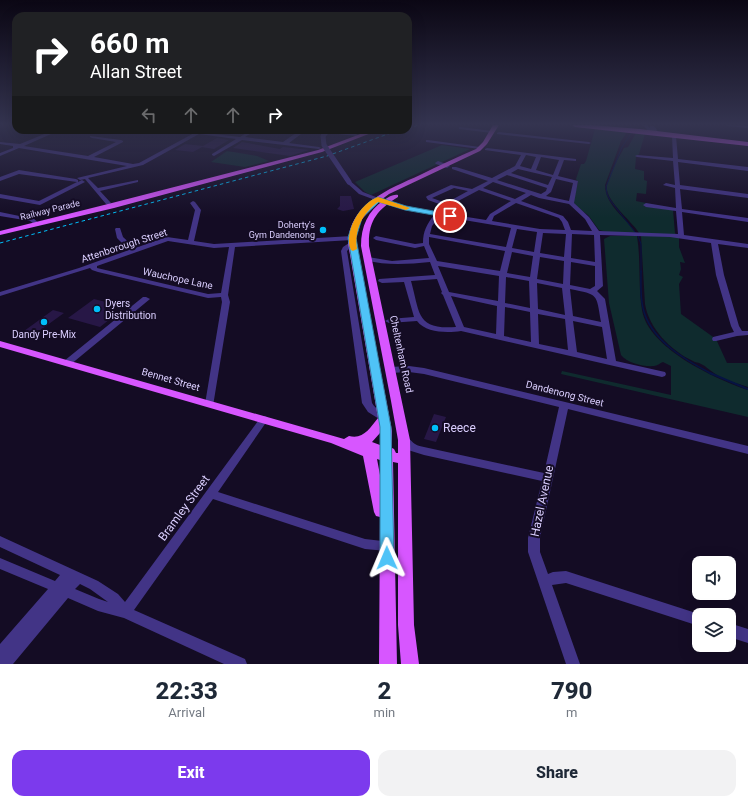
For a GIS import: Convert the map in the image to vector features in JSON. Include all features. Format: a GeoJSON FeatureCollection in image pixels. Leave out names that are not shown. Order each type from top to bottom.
{"type":"FeatureCollection","features":[{"type":"Feature","properties":{"kind":"main road","name":"Railway Parade"},"geometry":{"type":"LineString","coordinates":[[0,233],[295,156]]}},
{"type":"Feature","properties":{"kind":"main road","name":"Cheltenham Road"},"geometry":{"type":"LineString","coordinates":[[451,167],[468,156]]}},
{"type":"Feature","properties":{"kind":"main road","name":"Cheltenham Road"},"geometry":{"type":"LineString","coordinates":[[388,664],[386,454],[384,418],[352,241],[354,227],[359,218],[379,201],[473,156]]}},
{"type":"Feature","properties":{"kind":"main road","name":"Cheltenham Road"},"geometry":{"type":"LineString","coordinates":[[379,201],[366,226],[364,234],[404,440],[406,625],[410,664]]}},
{"type":"Feature","properties":{"kind":"main road","name":"Bennet Street"},"geometry":{"type":"LineString","coordinates":[[0,344],[335,440],[369,454],[386,454]]}},
{"type":"Feature","properties":{"kind":"main road","name":"Dandenong Street"},"geometry":{"type":"LineString","coordinates":[[375,372],[390,370]]}},
{"type":"Feature","properties":{"kind":"main road"},"geometry":{"type":"LineString","coordinates":[[353,442],[368,439],[384,418]]}},
{"type":"Feature","properties":{"kind":"main road","name":"Bennet Street"},"geometry":{"type":"LineString","coordinates":[[335,440],[353,442],[386,454]]}},
{"type":"Feature","properties":{"kind":"main road"},"geometry":{"type":"LineString","coordinates":[[369,454],[387,544]]}},
{"type":"Feature","properties":{"kind":"main road"},"geometry":{"type":"LineString","coordinates":[[386,454],[405,459]]}},
{"type":"Feature","properties":{"kind":"street"},"geometry":{"type":"LineString","coordinates":[[77,156],[133,166]]}},
{"type":"Feature","properties":{"kind":"street"},"geometry":{"type":"LineString","coordinates":[[89,158],[93,156]]}},
{"type":"Feature","properties":{"kind":"street"},"geometry":{"type":"LineString","coordinates":[[0,196],[38,203],[71,187],[81,180],[101,173],[133,166],[155,156]]}},
{"type":"Feature","properties":{"kind":"street"},"geometry":{"type":"LineString","coordinates":[[331,156],[356,194],[379,201],[438,214],[540,231],[569,233],[658,234],[748,246]]}},
{"type":"Feature","properties":{"kind":"street"},"geometry":{"type":"LineString","coordinates":[[461,329],[445,294],[426,244],[426,235],[433,220],[446,205],[508,173],[517,167],[523,156]]}},
{"type":"Feature","properties":{"kind":"street"},"geometry":{"type":"LineString","coordinates":[[533,171],[540,156],[574,160]]}},
{"type":"Feature","properties":{"kind":"street"},"geometry":{"type":"LineString","coordinates":[[637,156],[748,169]]}},
{"type":"Feature","properties":{"kind":"street"},"geometry":{"type":"LineString","coordinates":[[675,156],[681,236]]}},
{"type":"Feature","properties":{"kind":"street"},"geometry":{"type":"LineString","coordinates":[[541,197],[547,194],[562,159]]}},
{"type":"Feature","properties":{"kind":"street"},"geometry":{"type":"LineString","coordinates":[[438,163],[541,197],[571,203],[587,218],[597,233],[599,286],[597,290],[593,291]]}},
{"type":"Feature","properties":{"kind":"street"},"geometry":{"type":"LineString","coordinates":[[517,167],[574,181],[576,183],[571,203]]}},
{"type":"Feature","properties":{"kind":"street"},"geometry":{"type":"LineString","coordinates":[[0,180],[13,173],[20,172],[63,180],[81,180],[91,184],[109,204]]}},
{"type":"Feature","properties":{"kind":"street"},"geometry":{"type":"LineString","coordinates":[[508,173],[549,187]]}},
{"type":"Feature","properties":{"kind":"street"},"geometry":{"type":"LineString","coordinates":[[97,190],[136,181]]}},
{"type":"Feature","properties":{"kind":"street"},"geometry":{"type":"LineString","coordinates":[[666,185],[748,196]]}},
{"type":"Feature","properties":{"kind":"street"},"geometry":{"type":"LineString","coordinates":[[446,205],[430,199],[429,197],[453,186],[475,190],[561,217],[569,233],[566,287],[573,355]]}},
{"type":"Feature","properties":{"kind":"street"},"geometry":{"type":"LineString","coordinates":[[488,223],[492,215],[530,193]]}},
{"type":"Feature","properties":{"kind":"street"},"geometry":{"type":"LineString","coordinates":[[191,242],[198,210],[193,202]]}},
{"type":"Feature","properties":{"kind":"street"},"geometry":{"type":"LineString","coordinates":[[646,205],[748,220]]}},
{"type":"Feature","properties":{"kind":"street"},"geometry":{"type":"LineString","coordinates":[[0,214],[32,220],[37,224]]}},
{"type":"Feature","properties":{"kind":"street"},"geometry":{"type":"LineString","coordinates":[[500,338],[503,274],[514,227]]}},
{"type":"Feature","properties":{"kind":"street"},"geometry":{"type":"LineString","coordinates":[[118,229],[120,238],[134,250]]}},
{"type":"Feature","properties":{"kind":"street"},"geometry":{"type":"LineString","coordinates":[[535,346],[533,280],[540,231]]}},
{"type":"Feature","properties":{"kind":"street"},"geometry":{"type":"LineString","coordinates":[[426,235],[599,265]]}},
{"type":"Feature","properties":{"kind":"street"},"geometry":{"type":"LineString","coordinates":[[376,238],[415,246],[426,244]]}},
{"type":"Feature","properties":{"kind":"street","name":"Attenborough Street"},"geometry":{"type":"LineString","coordinates":[[0,294],[92,265],[167,239],[210,246],[352,241]]}},
{"type":"Feature","properties":{"kind":"street"},"geometry":{"type":"LineString","coordinates":[[352,241],[344,251],[367,403],[371,410],[384,418]]}},
{"type":"Feature","properties":{"kind":"street"},"geometry":{"type":"LineString","coordinates":[[714,241],[721,279],[735,326],[739,333]]}},
{"type":"Feature","properties":{"kind":"street"},"geometry":{"type":"LineString","coordinates":[[224,295],[232,246]]}},
{"type":"Feature","properties":{"kind":"street"},"geometry":{"type":"LineString","coordinates":[[368,259],[376,262],[434,262],[593,291],[601,299],[612,363]]}},
{"type":"Feature","properties":{"kind":"street","name":"Wauchope Lane"},"geometry":{"type":"LineString","coordinates":[[92,265],[94,269],[100,271],[208,296],[224,295],[226,302],[210,404]]}},
{"type":"Feature","properties":{"kind":"street"},"geometry":{"type":"LineString","coordinates":[[382,281],[439,277]]}},
{"type":"Feature","properties":{"kind":"street"},"geometry":{"type":"LineString","coordinates":[[407,279],[419,320],[426,326],[450,330],[461,329],[664,374]]}},
{"type":"Feature","properties":{"kind":"street"},"geometry":{"type":"LineString","coordinates":[[445,294],[501,303],[605,325]]}},
{"type":"Feature","properties":{"kind":"street"},"geometry":{"type":"LineString","coordinates":[[68,363],[146,299]]}},
{"type":"Feature","properties":{"kind":"street"},"geometry":{"type":"LineString","coordinates":[[389,321],[419,320]]}},
{"type":"Feature","properties":{"kind":"street"},"geometry":{"type":"LineString","coordinates":[[716,339],[739,333],[748,333]]}},
{"type":"Feature","properties":{"kind":"street","name":"Dandenong Street"},"geometry":{"type":"LineString","coordinates":[[390,370],[419,370],[748,450]]}},
{"type":"Feature","properties":{"kind":"street","name":"Hazel Avenue"},"geometry":{"type":"LineString","coordinates":[[564,406],[534,538],[534,552],[573,664]]}},
{"type":"Feature","properties":{"kind":"street","name":"Bramley Street"},"geometry":{"type":"LineString","coordinates":[[125,612],[264,420]]}},
{"type":"Feature","properties":{"kind":"street"},"geometry":{"type":"LineString","coordinates":[[404,440],[412,447],[421,450],[547,478]]}},
{"type":"Feature","properties":{"kind":"street"},"geometry":{"type":"LineString","coordinates":[[211,494],[365,544],[387,544]]}},
{"type":"Feature","properties":{"kind":"street"},"geometry":{"type":"LineString","coordinates":[[0,541],[74,575],[109,594],[118,602],[125,612]]}},
{"type":"Feature","properties":{"kind":"street"},"geometry":{"type":"LineString","coordinates":[[0,563],[101,606],[125,612],[240,664]]}},
{"type":"Feature","properties":{"kind":"street"},"geometry":{"type":"LineString","coordinates":[[0,654],[74,575]]}},
{"type":"Feature","properties":{"kind":"street"},"geometry":{"type":"LineString","coordinates":[[544,582],[554,578],[566,577],[692,618]]}},
{"type":"Feature","properties":{"kind":"street"},"geometry":{"type":"LineString","coordinates":[[2,664],[61,589]]}},
{"type":"Feature","properties":{"kind":"street"},"geometry":{"type":"LineString","coordinates":[[736,632],[748,636]]}},
{"type":"Feature","properties":{"kind":"green space"},"geometry":{"type":"Polygon","coordinates":[[[220,156],[257,156],[269,161],[245,167],[211,162],[220,156]]]}},
{"type":"Feature","properties":{"kind":"green space"},"geometry":{"type":"Polygon","coordinates":[[[416,156],[455,156],[371,195],[365,192],[355,182],[416,156]]]}},
{"type":"Feature","properties":{"kind":"green space"},"geometry":{"type":"Polygon","coordinates":[[[587,156],[616,156],[605,185],[606,192],[612,205],[636,233],[607,232],[599,230],[588,215],[578,208],[573,202],[578,182],[576,179],[581,164],[584,164],[587,156]]]}},
{"type":"Feature","properties":{"kind":"green space"},"geometry":{"type":"Polygon","coordinates":[[[620,156],[637,156],[635,169],[644,171],[644,180],[647,181],[646,194],[637,193],[636,201],[646,203],[646,206],[673,210],[675,233],[679,238],[679,247],[685,263],[680,262],[681,269],[679,275],[683,277],[679,284],[681,314],[716,339],[727,363],[748,363],[748,387],[722,378],[703,365],[684,356],[676,351],[656,330],[647,313],[645,304],[641,236],[610,198],[607,191],[608,180],[620,156]]]}},
{"type":"Feature","properties":{"kind":"green space"},"geometry":{"type":"Polygon","coordinates":[[[610,236],[637,236],[642,310],[647,324],[656,337],[669,349],[702,370],[748,390],[748,417],[561,374],[562,371],[671,395],[671,366],[663,362],[655,366],[641,365],[627,360],[621,355],[609,303],[604,239],[610,236]]]}},
{"type":"Feature","properties":{"kind":"building"},"geometry":{"type":"Polygon","coordinates":[[[340,196],[351,196],[354,209],[343,211],[337,209],[340,206],[340,196]]]}},
{"type":"Feature","properties":{"kind":"building","name":"Dyers Distribution"},"geometry":{"type":"Polygon","coordinates":[[[94,299],[118,305],[108,313],[115,315],[100,327],[68,318],[94,299]]]}},
{"type":"Feature","properties":{"kind":"building","name":"Dandy Pre-Mix"},"geometry":{"type":"Polygon","coordinates":[[[53,310],[64,313],[35,334],[24,331],[53,310]]]}},
{"type":"Feature","properties":{"kind":"building","name":"Reece"},"geometry":{"type":"Polygon","coordinates":[[[434,414],[446,417],[436,442],[424,439],[434,414]]]}},
{"type":"Feature","properties":{"kind":"waterway"},"geometry":{"type":"LineString","coordinates":[[618,156],[606,187],[607,194],[638,236],[641,244],[642,303],[647,319],[653,330],[670,348],[711,373]]}},
{"type":"Feature","properties":{"kind":"waterway"},"geometry":{"type":"LineString","coordinates":[[711,373],[748,389]]}},
{"type":"Feature","properties":{"kind":"railway"},"geometry":{"type":"LineString","coordinates":[[0,243],[327,156]]}},
{"type":"Feature","properties":{"kind":"slow traffic"},"geometry":{"type":"LineString","coordinates":[[353,249],[352,238],[354,227],[362,214],[374,202],[378,199],[385,203],[406,208]]}},
{"type":"Feature","properties":{"kind":"place","name":"Doherty's Gym Dandenong"},"geometry":{"type":"Point","coordinates":[323,230]}},
{"type":"Feature","properties":{"kind":"place","name":"Dyers Distribution"},"geometry":{"type":"Point","coordinates":[97,309]}},
{"type":"Feature","properties":{"kind":"place","name":"Dandy Pre-Mix"},"geometry":{"type":"Point","coordinates":[44,322]}},
{"type":"Feature","properties":{"kind":"place","name":"Reece"},"geometry":{"type":"Point","coordinates":[435,428]}},
{"type":"Feature","properties":{"kind":"route"},"geometry":{"type":"LineString","coordinates":[[387,558],[386,437],[352,238],[354,227],[366,209],[378,199],[385,203],[405,208],[450,216]]}}]}
